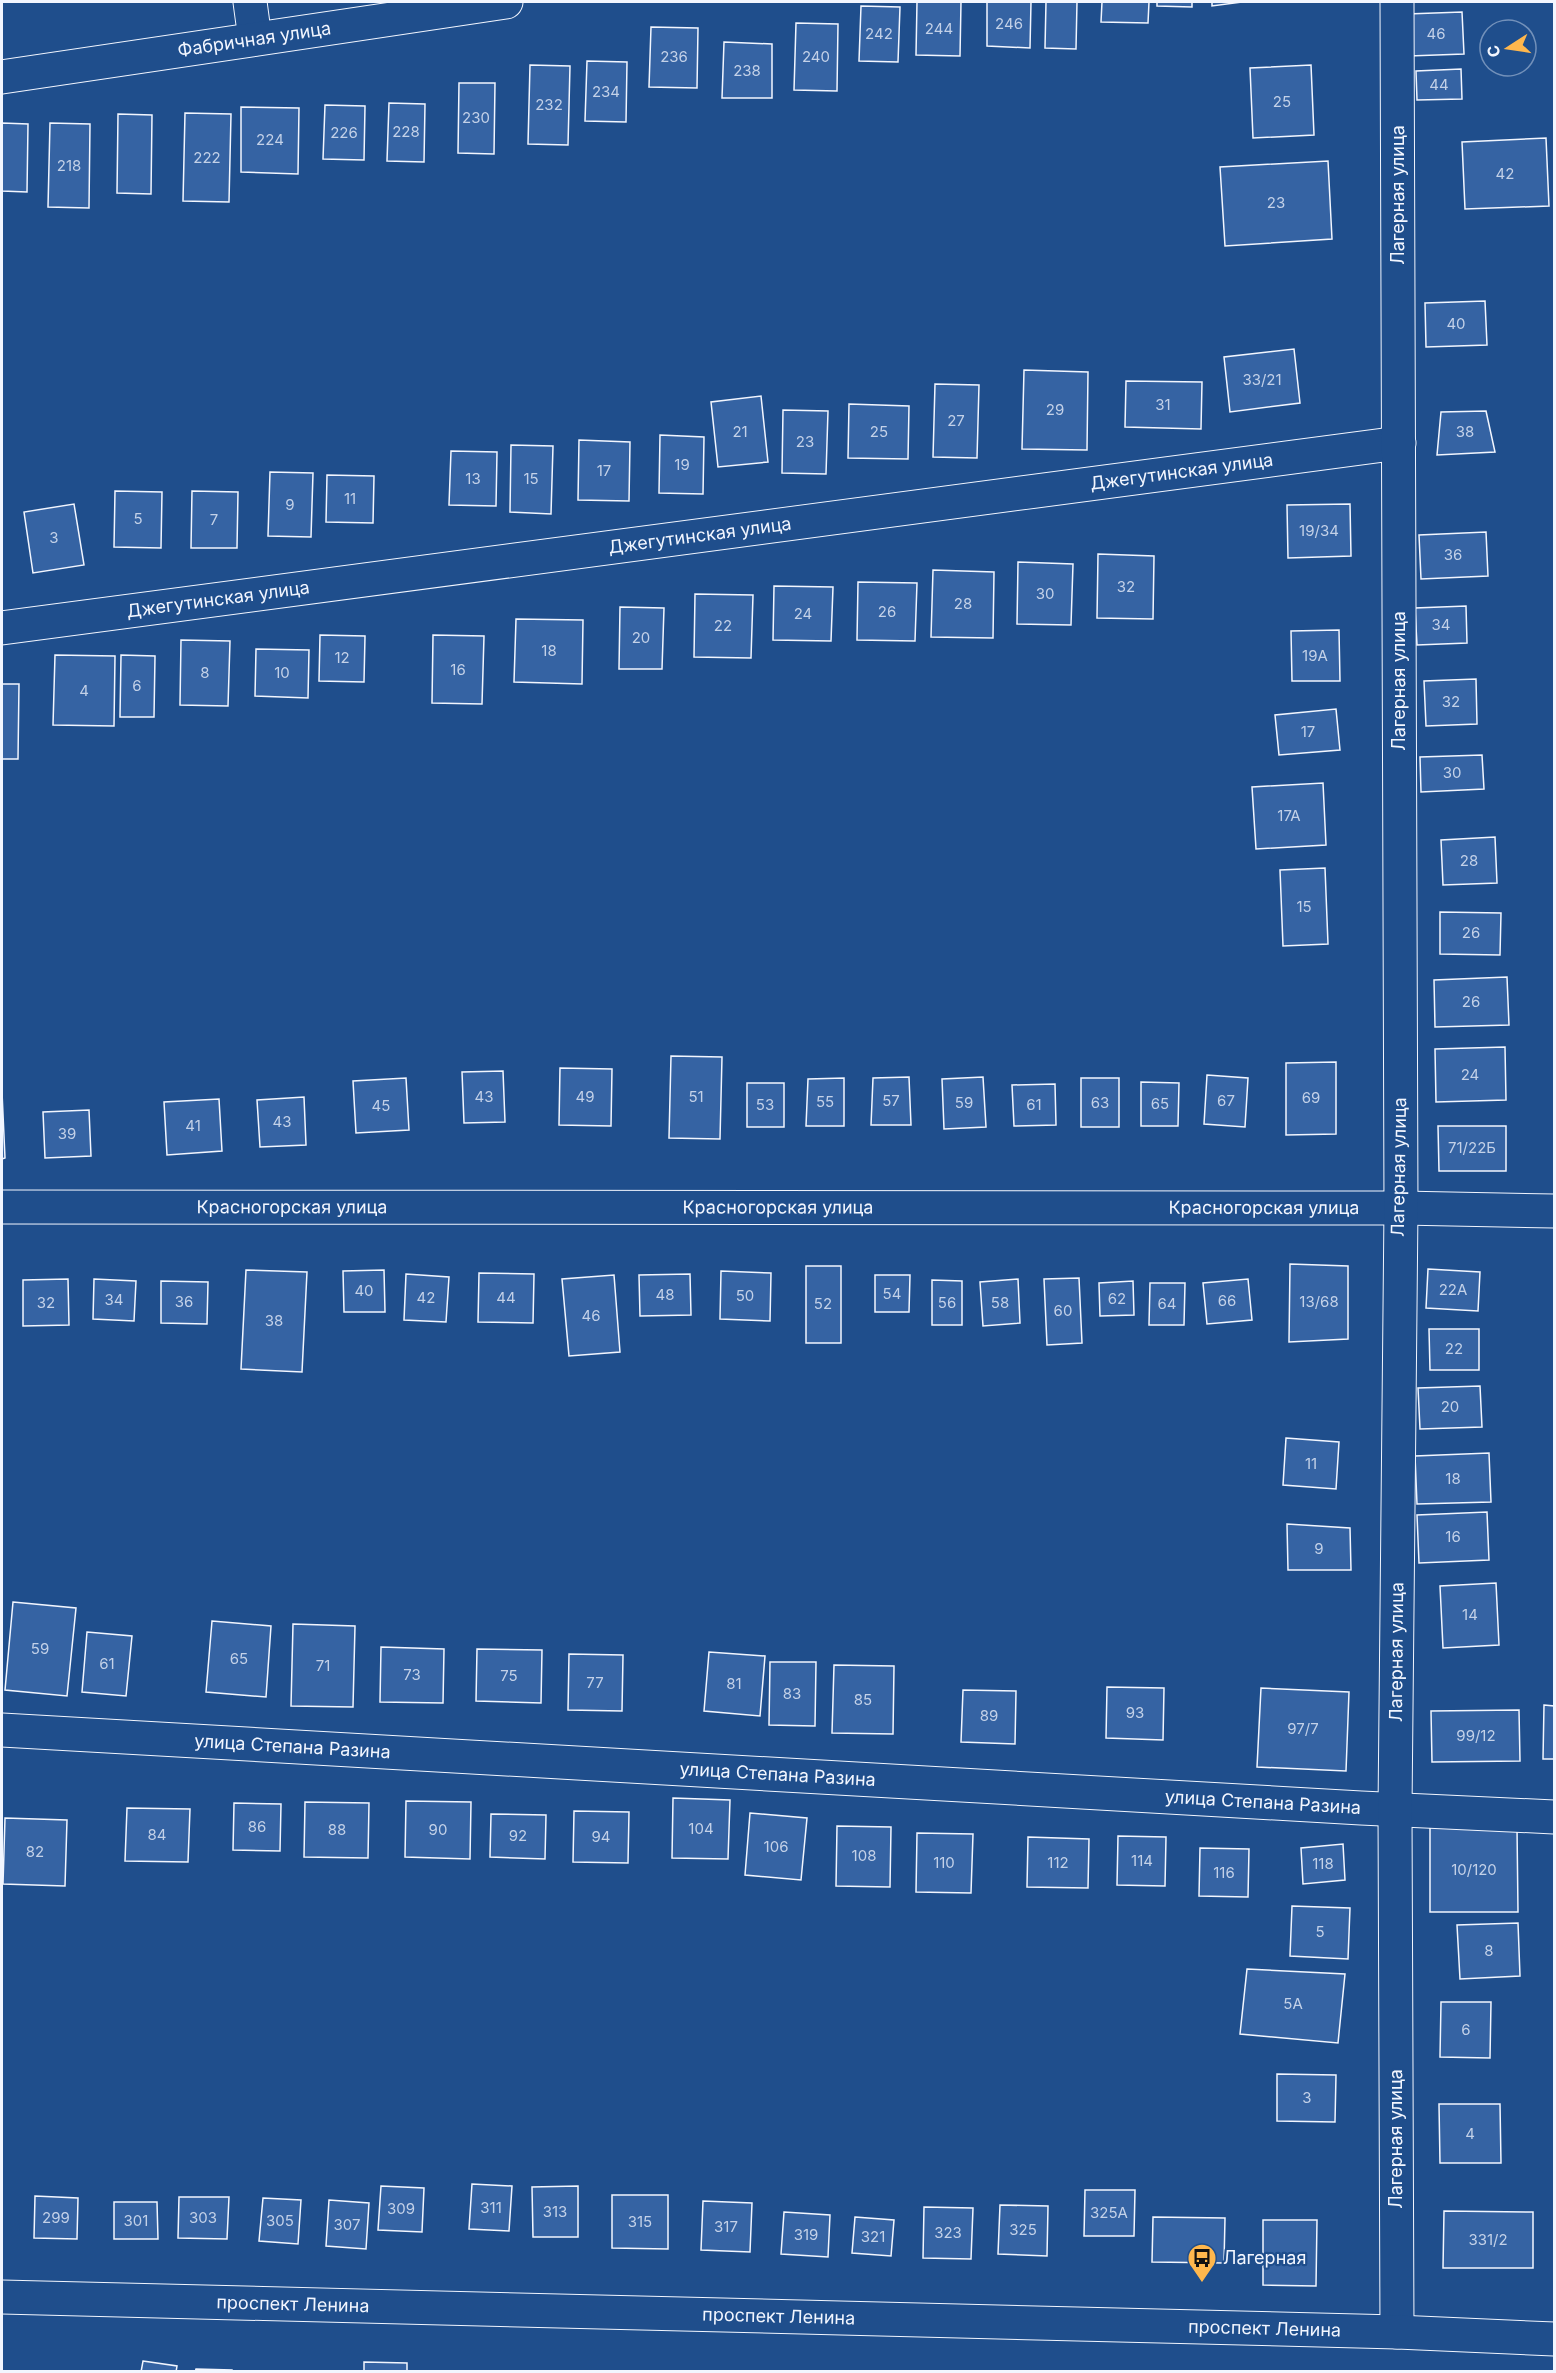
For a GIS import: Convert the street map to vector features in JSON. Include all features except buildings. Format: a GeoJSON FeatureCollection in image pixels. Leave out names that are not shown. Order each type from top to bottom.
{"type":"FeatureCollection","features":[{"type":"Feature","properties":{"kind":"street"},"geometry":{"type":"LineString","coordinates":[[250,2],[255,39]]}},
{"type":"Feature","properties":{"kind":"street","name":"Фабричная улица"},"geometry":{"type":"LineString","coordinates":[[2,77],[506,2]]}},
{"type":"Feature","properties":{"kind":"street","name":"Лагерная улица"},"geometry":{"type":"LineString","coordinates":[[1397,2],[1401,1208],[1395,1810],[1397,2332]]}},
{"type":"Feature","properties":{"kind":"street","name":"Джегутинская улица"},"geometry":{"type":"LineString","coordinates":[[2,628],[1399,443]]}},
{"type":"Feature","properties":{"kind":"street","name":"Красногорская улица"},"geometry":{"type":"LineString","coordinates":[[2,1207],[1401,1208],[1554,1211]]}},
{"type":"Feature","properties":{"kind":"street","name":"улица Степана Разина"},"geometry":{"type":"LineString","coordinates":[[2,1730],[1395,1810],[1554,1817]]}},
{"type":"Feature","properties":{"kind":"street","name":"проспект Ленина"},"geometry":{"type":"LineString","coordinates":[[2,2298],[1397,2332],[1554,2339]]}},
{"type":"Feature","properties":{"kind":"place","name":"Лагерная"},"geometry":{"type":"Point","coordinates":[1202,2284]}}]}
